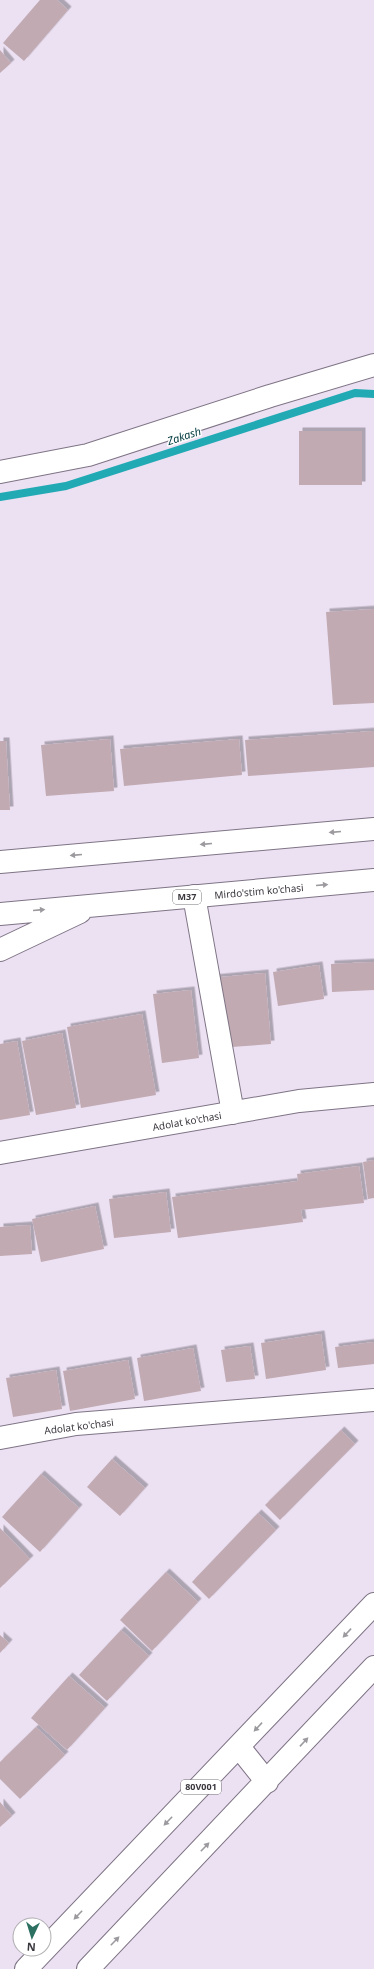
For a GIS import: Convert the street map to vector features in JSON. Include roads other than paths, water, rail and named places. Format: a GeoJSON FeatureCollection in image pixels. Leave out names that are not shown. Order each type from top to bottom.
{"type":"FeatureCollection","features":[{"type":"Feature","properties":{"kind":"main road"},"geometry":{"type":"LineString","coordinates":[[0,472],[88,454],[270,396],[374,365]]}},
{"type":"Feature","properties":{"kind":"main road"},"geometry":{"type":"LineString","coordinates":[[0,862],[374,829]]}},
{"type":"Feature","properties":{"kind":"main road","name":"Mirdo'stim ko'chasi"},"geometry":{"type":"LineString","coordinates":[[0,914],[374,880]]}},
{"type":"Feature","properties":{"kind":"main road"},"geometry":{"type":"LineString","coordinates":[[194,896],[233,1113]]}},
{"type":"Feature","properties":{"kind":"main road","name":"M37"},"geometry":{"type":"LineString","coordinates":[[0,950],[94,905]]}},
{"type":"Feature","properties":{"kind":"main road","name":"Adolat ko'chasi"},"geometry":{"type":"LineString","coordinates":[[0,1153],[299,1102],[374,1094]]}},
{"type":"Feature","properties":{"kind":"main road","name":"Adolat ko'chasi"},"geometry":{"type":"LineString","coordinates":[[0,1438],[76,1424],[374,1400]]}},
{"type":"Feature","properties":{"kind":"main road","name":"80V001"},"geometry":{"type":"LineString","coordinates":[[26,1969],[374,1604]]}},
{"type":"Feature","properties":{"kind":"main road"},"geometry":{"type":"LineString","coordinates":[[88,1969],[267,1782],[374,1667]]}},
{"type":"Feature","properties":{"kind":"main road"},"geometry":{"type":"LineString","coordinates":[[239,1747],[267,1782]]}},
{"type":"Feature","properties":{"kind":"waterway","name":"Zakash"},"geometry":{"type":"LineString","coordinates":[[0,497],[66,486],[355,393],[374,394]]}}]}
